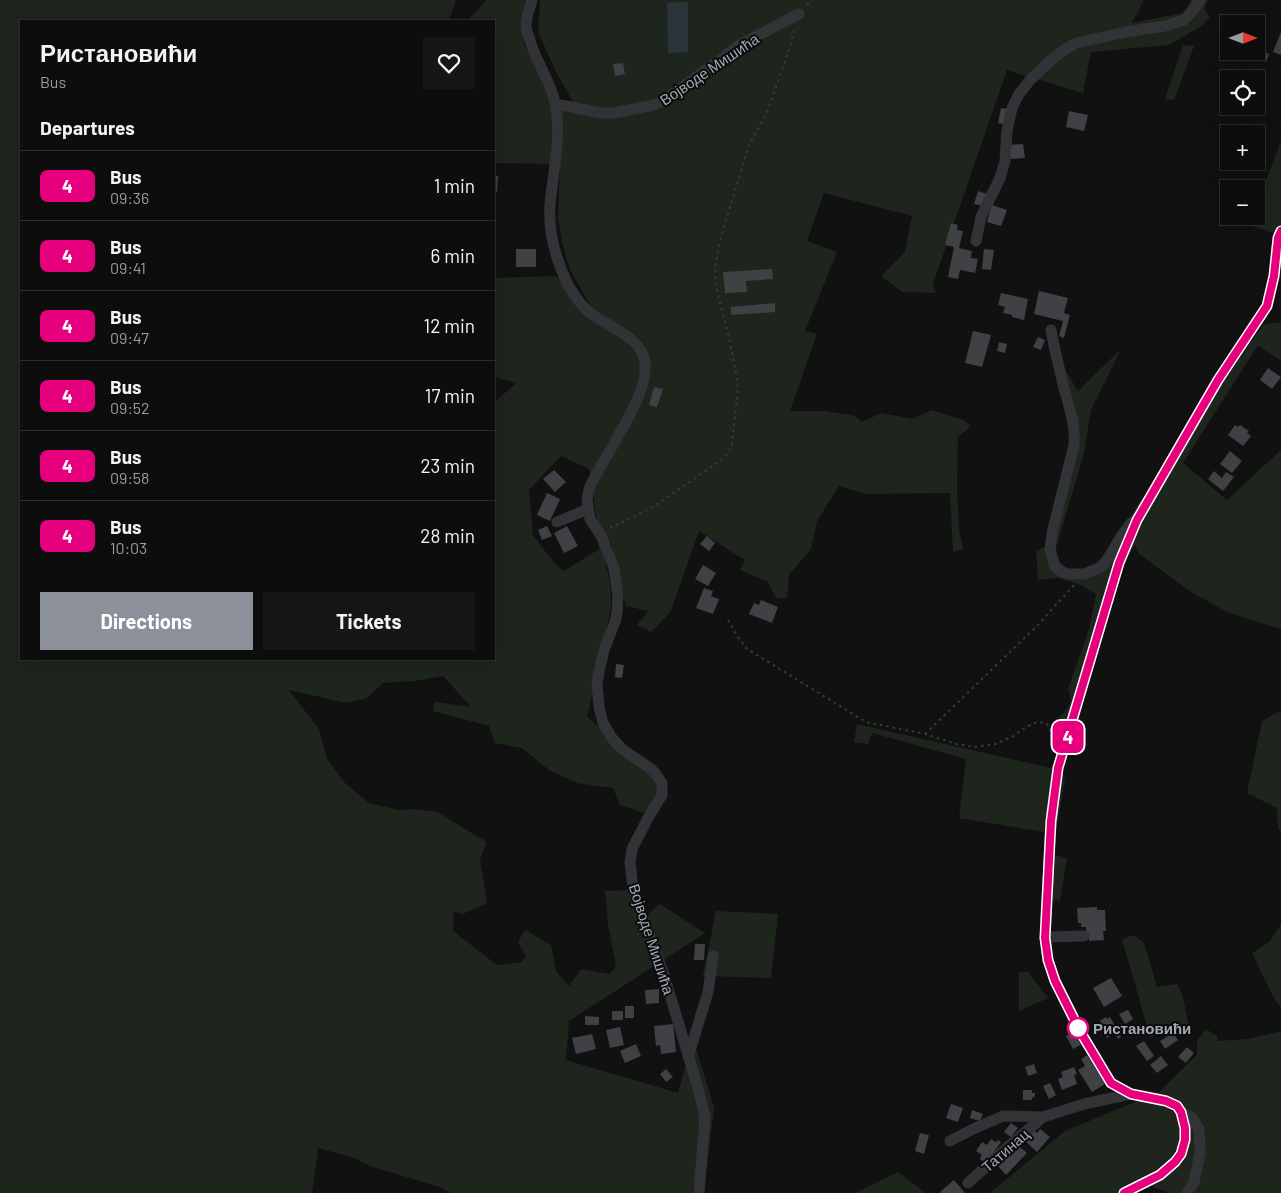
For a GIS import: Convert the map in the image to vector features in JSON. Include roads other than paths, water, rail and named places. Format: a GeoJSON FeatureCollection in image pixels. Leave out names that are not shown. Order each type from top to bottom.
{"type":"FeatureCollection","features":[{"type":"Feature","properties":{"kind":"street"},"geometry":{"type":"LineString","coordinates":[[532,0],[526,26],[531,46],[556,104],[558,135],[550,206],[551,232],[557,261],[569,287],[588,311],[636,343],[644,355],[646,366],[642,388],[633,410],[590,486],[587,499],[588,509],[557,522]]}},
{"type":"Feature","properties":{"kind":"street"},"geometry":{"type":"LineString","coordinates":[[976,241],[981,217],[1000,178],[1005,161],[1007,130],[1012,108],[1019,94],[1030,80],[1051,60],[1076,43],[1165,26],[1184,20],[1200,0]]}},
{"type":"Feature","properties":{"kind":"street","name":"Војводе Мишића"},"geometry":{"type":"LineString","coordinates":[[556,104],[601,113],[614,113],[654,105],[680,89],[741,44],[799,14]]}},
{"type":"Feature","properties":{"kind":"street","name":"Татинац"},"geometry":{"type":"LineString","coordinates":[[1187,1193],[1194,1182],[1200,1153],[1199,1129],[1192,1118],[1181,1112],[1177,1106],[1166,1101],[1131,1094],[1111,1083],[1081,1033],[1055,981],[1048,960],[1045,938],[1051,821],[1058,768],[1119,563],[1137,520],[1218,380],[1267,306],[1274,276],[1278,238],[1281,231]]}},
{"type":"Feature","properties":{"kind":"street"},"geometry":{"type":"LineString","coordinates":[[1051,330],[1075,433],[1074,445],[1052,533],[1050,549],[1054,565],[1062,572],[1069,574],[1084,574],[1100,568],[1106,562],[1131,523],[1137,520]]}},
{"type":"Feature","properties":{"kind":"street","name":"Војводе Мишића"},"geometry":{"type":"LineString","coordinates":[[588,509],[590,519],[601,536],[614,568],[618,597],[618,612],[604,650],[597,684],[599,707],[603,723],[612,738],[622,749],[650,768],[662,783],[662,795],[648,816],[632,849],[630,862],[632,880],[639,906],[664,975],[698,1088],[705,1118],[699,1193]]}},
{"type":"Feature","properties":{"kind":"street"},"geometry":{"type":"LineString","coordinates":[[1045,938],[1084,936]]}},
{"type":"Feature","properties":{"kind":"street"},"geometry":{"type":"LineString","coordinates":[[688,1057],[708,992],[713,956]]}},
{"type":"Feature","properties":{"kind":"street","name":"Татинац"},"geometry":{"type":"LineString","coordinates":[[950,1141],[1003,1116],[1043,1117],[1084,1104],[1131,1094]]}},
{"type":"Feature","properties":{"kind":"street"},"geometry":{"type":"LineString","coordinates":[[1124,1193],[1160,1175],[1181,1154],[1185,1140],[1185,1128],[1181,1112]]}},
{"type":"Feature","properties":{"kind":"street","name":"Татинац"},"geometry":{"type":"LineString","coordinates":[[968,1183],[1043,1117]]}},
{"type":"Feature","properties":{"kind":"place","name":"Ристановићи"},"geometry":{"type":"Point","coordinates":[1078,1028]}}]}
